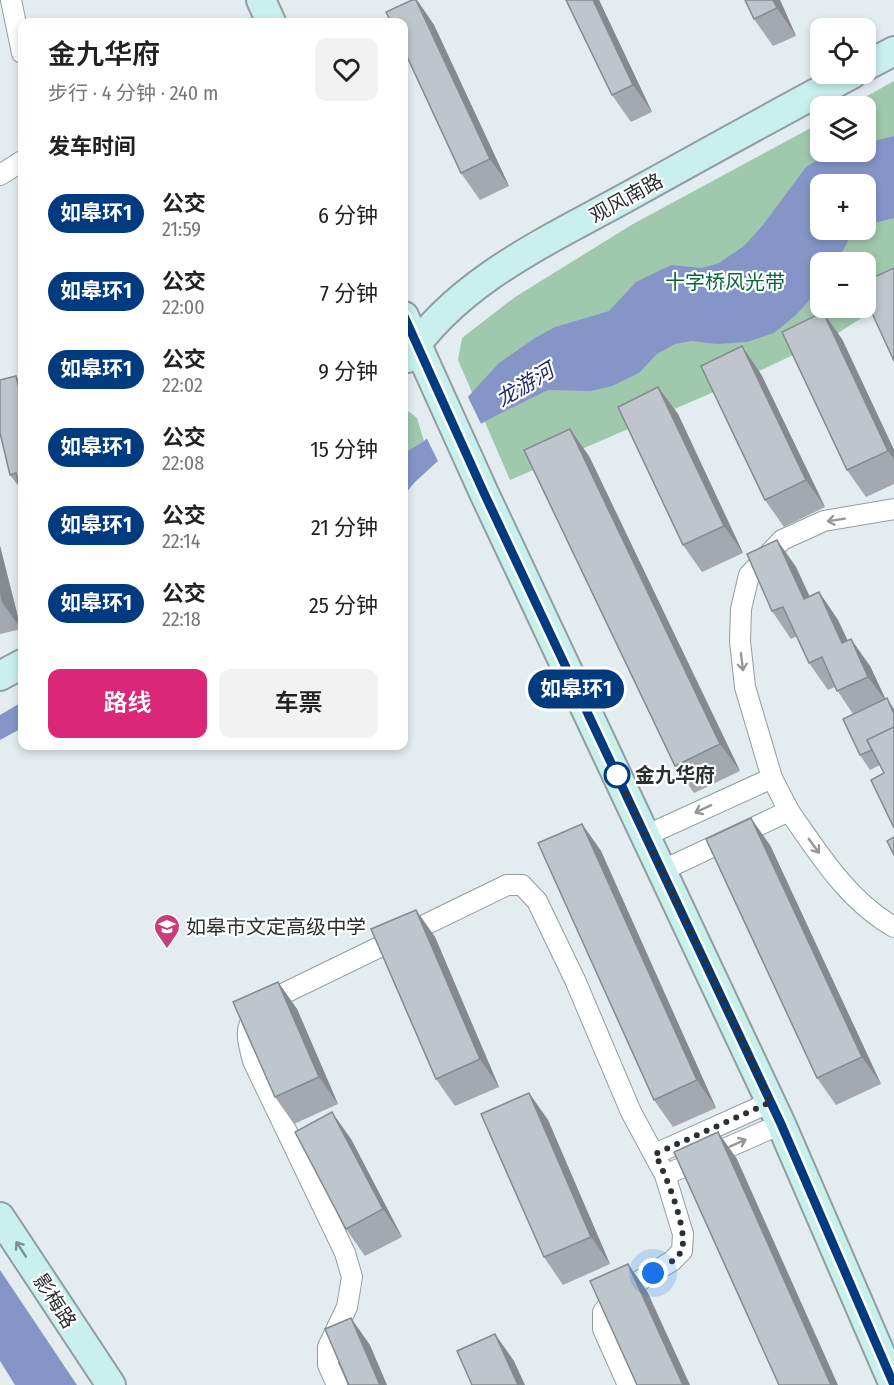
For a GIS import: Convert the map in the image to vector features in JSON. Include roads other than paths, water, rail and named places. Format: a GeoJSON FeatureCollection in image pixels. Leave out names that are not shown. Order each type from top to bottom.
{"type":"FeatureCollection","features":[{"type":"Feature","properties":{"kind":"street"},"geometry":{"type":"LineString","coordinates":[[11,0],[18,34]]}},
{"type":"Feature","properties":{"kind":"street"},"geometry":{"type":"LineString","coordinates":[[261,0],[269,18]]}},
{"type":"Feature","properties":{"kind":"street"},"geometry":{"type":"LineString","coordinates":[[876,61],[894,51]]}},
{"type":"Feature","properties":{"kind":"street","name":"观风南路"},"geometry":{"type":"LineString","coordinates":[[410,353],[446,312],[505,266],[834,84]]}},
{"type":"Feature","properties":{"kind":"street"},"geometry":{"type":"LineString","coordinates":[[0,175],[18,164]]}},
{"type":"Feature","properties":{"kind":"street"},"geometry":{"type":"LineString","coordinates":[[410,353],[435,386],[776,1113],[891,1371]]}},
{"type":"Feature","properties":{"kind":"street"},"geometry":{"type":"LineString","coordinates":[[894,509],[824,521],[782,540],[749,575],[741,609],[740,641],[745,687],[772,778],[789,811],[815,849],[857,900],[894,927]]}},
{"type":"Feature","properties":{"kind":"street"},"geometry":{"type":"LineString","coordinates":[[0,676],[18,666]]}},
{"type":"Feature","properties":{"kind":"street"},"geometry":{"type":"LineString","coordinates":[[645,836],[772,778]]}},
{"type":"Feature","properties":{"kind":"street"},"geometry":{"type":"LineString","coordinates":[[661,871],[789,811]]}},
{"type":"Feature","properties":{"kind":"street"},"geometry":{"type":"LineString","coordinates":[[337,1385],[328,1365],[328,1347],[347,1307],[352,1277],[345,1253],[253,1060],[247,1036],[248,1023],[260,1005],[507,885],[522,885],[537,901],[575,980],[631,1112],[665,1174],[684,1234],[682,1251],[672,1261],[615,1296],[603,1312],[603,1329],[628,1385]]}},
{"type":"Feature","properties":{"kind":"street"},"geometry":{"type":"LineString","coordinates":[[655,1154],[776,1113]]}},
{"type":"Feature","properties":{"kind":"street"},"geometry":{"type":"LineString","coordinates":[[665,1174],[776,1113]]}},
{"type":"Feature","properties":{"kind":"street","name":"影梅路"},"geometry":{"type":"LineString","coordinates":[[0,1217],[111,1385]]}},
{"type":"Feature","properties":{"kind":"water","name":"龙游河"},"geometry":{"type":"Polygon","coordinates":[[[894,136],[894,218],[876,222],[876,174],[810,174],[810,240],[848,240],[842,252],[810,252],[810,299],[796,315],[774,333],[747,342],[717,344],[692,341],[675,344],[657,354],[639,373],[612,386],[591,391],[548,390],[475,427],[408,490],[408,451],[424,441],[441,426],[499,363],[555,327],[609,311],[636,282],[671,265],[702,268],[719,263],[744,246],[762,226],[806,167],[814,162],[876,162],[876,140],[894,136]]]}},
{"type":"Feature","properties":{"kind":"water"},"geometry":{"type":"Polygon","coordinates":[[[18,704],[18,730],[0,740],[0,715],[18,704]]]}},
{"type":"Feature","properties":{"kind":"water"},"geometry":{"type":"Polygon","coordinates":[[[0,1270],[77,1385],[15,1385],[0,1361],[0,1270]]]}},
{"type":"Feature","properties":{"kind":"place","name":"金九华府"},"geometry":{"type":"Point","coordinates":[617,775]}},
{"type":"Feature","properties":{"kind":"place","name":"如皋市文定高级中学"},"geometry":{"type":"Point","coordinates":[167,950]}},
{"type":"Feature","properties":{"kind":"park label","name":"十字桥风光带"},"geometry":{"type":"Point","coordinates":[725,282]}}]}
